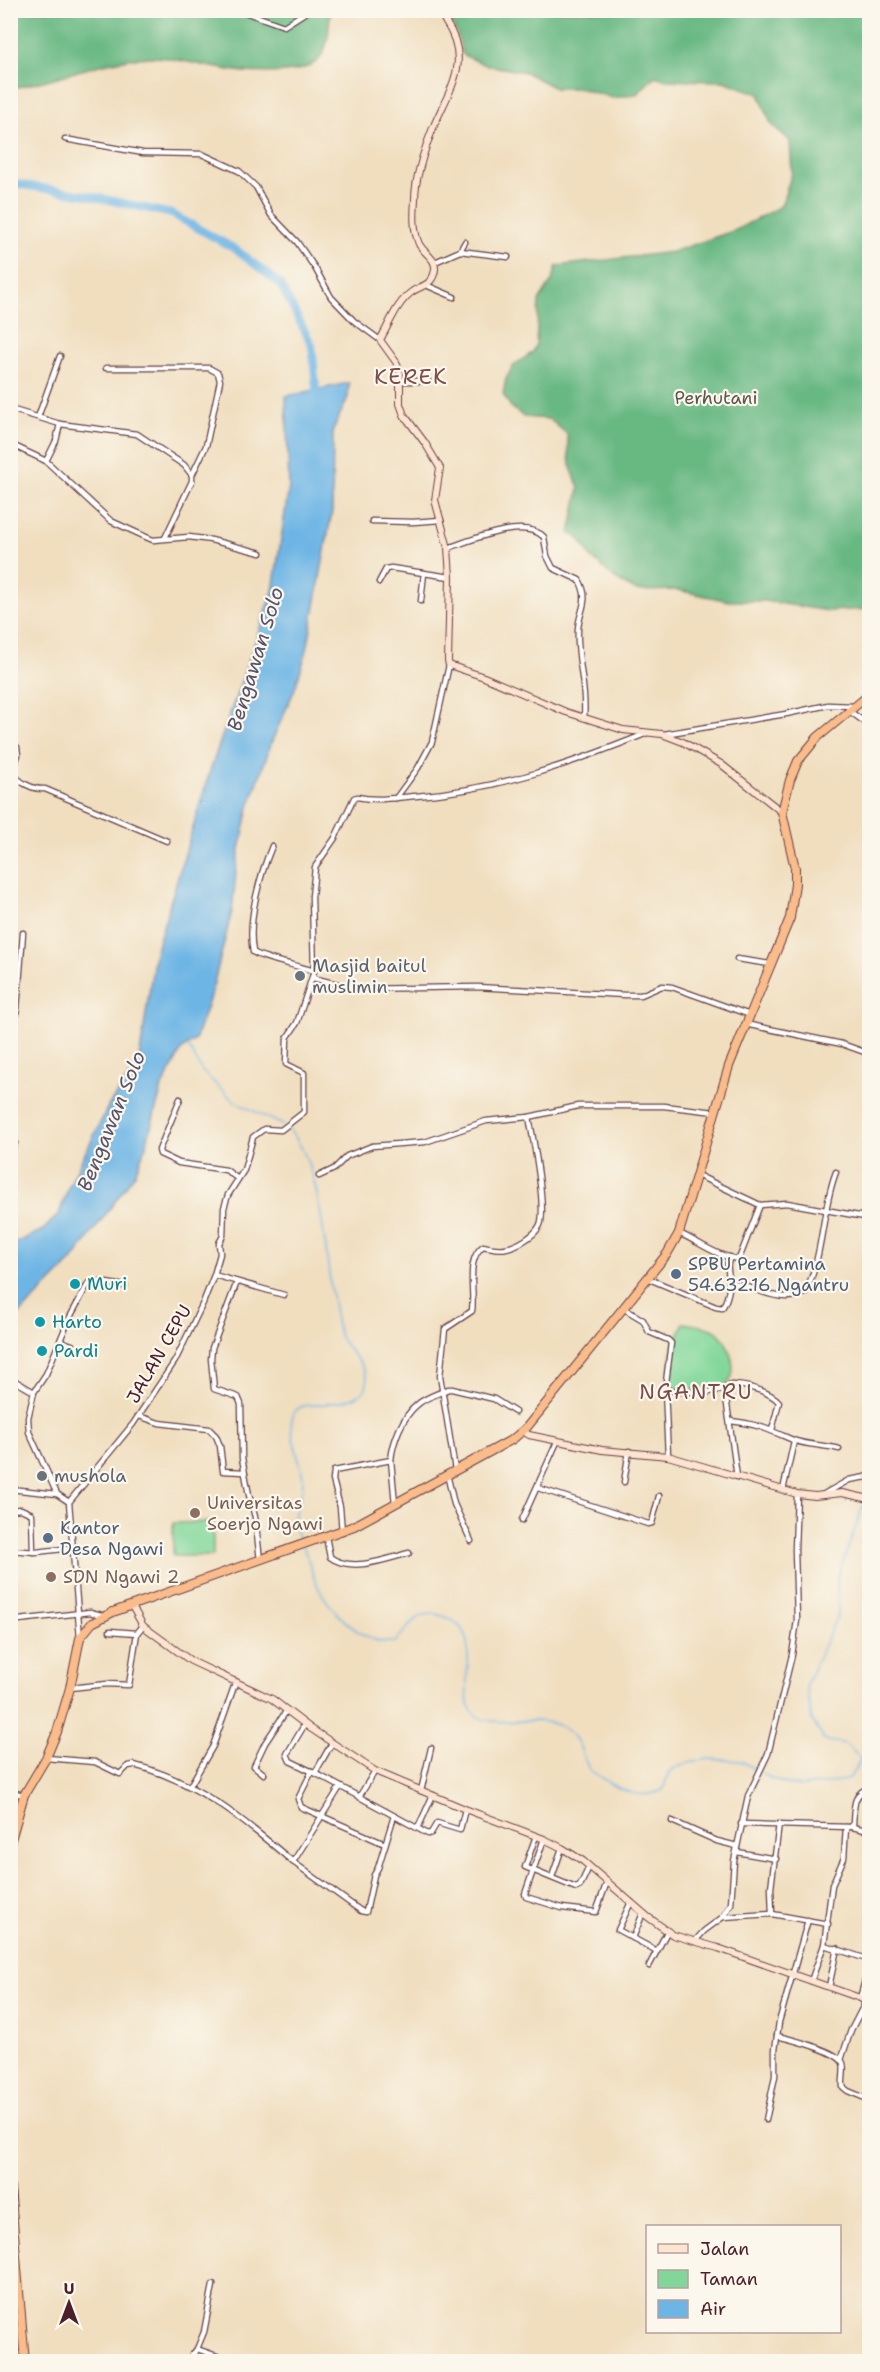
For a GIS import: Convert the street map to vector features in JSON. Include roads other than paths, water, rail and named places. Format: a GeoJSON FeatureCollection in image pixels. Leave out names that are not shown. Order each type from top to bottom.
{"type":"FeatureCollection","features":[{"type":"Feature","properties":{"kind":"highway"},"geometry":{"type":"LineString","coordinates":[[10,1844],[24,1796],[46,1758],[57,1732],[70,1688],[80,1638],[92,1623],[132,1606],[342,1532],[496,1449],[523,1431],[667,1254],[679,1233],[729,1066],[790,918],[795,868],[782,812],[786,791],[798,761],[818,737],[870,694]]}},
{"type":"Feature","properties":{"kind":"highway"},"geometry":{"type":"LineString","coordinates":[[10,2186],[25,2361]]}},
{"type":"Feature","properties":{"kind":"street"},"geometry":{"type":"LineString","coordinates":[[240,10],[284,26],[309,10]]}},
{"type":"Feature","properties":{"kind":"street"},"geometry":{"type":"LineString","coordinates":[[380,340],[395,310],[412,292],[426,285],[434,276],[435,262],[420,246],[418,240],[414,223],[414,200],[426,146],[457,72],[458,46],[438,10]]}},
{"type":"Feature","properties":{"kind":"street"},"geometry":{"type":"LineString","coordinates":[[65,139],[143,153],[202,154],[239,171],[256,187],[271,215],[297,242],[331,297],[354,321],[380,340],[398,366],[401,381],[400,398],[404,415],[440,468],[435,500],[448,548],[450,577],[449,665],[432,742],[418,768],[396,798]]}},
{"type":"Feature","properties":{"kind":"street"},"geometry":{"type":"LineString","coordinates":[[460,251],[465,242]]}},
{"type":"Feature","properties":{"kind":"street"},"geometry":{"type":"LineString","coordinates":[[435,262],[460,251],[508,257]]}},
{"type":"Feature","properties":{"kind":"street"},"geometry":{"type":"LineString","coordinates":[[426,285],[454,297]]}},
{"type":"Feature","properties":{"kind":"street"},"geometry":{"type":"LineString","coordinates":[[38,417],[60,356]]}},
{"type":"Feature","properties":{"kind":"street"},"geometry":{"type":"LineString","coordinates":[[106,368],[200,367],[213,368],[218,373],[220,381],[206,446],[165,538]]}},
{"type":"Feature","properties":{"kind":"street"},"geometry":{"type":"LineString","coordinates":[[401,381],[428,381]]}},
{"type":"Feature","properties":{"kind":"street"},"geometry":{"type":"LineString","coordinates":[[10,409],[60,424],[137,434],[184,465],[192,475]]}},
{"type":"Feature","properties":{"kind":"street"},"geometry":{"type":"LineString","coordinates":[[46,461],[56,441],[60,424]]}},
{"type":"Feature","properties":{"kind":"street"},"geometry":{"type":"LineString","coordinates":[[10,444],[46,461],[111,521],[153,540],[189,537],[211,540],[261,553]]}},
{"type":"Feature","properties":{"kind":"street"},"geometry":{"type":"LineString","coordinates":[[372,521],[441,520]]}},
{"type":"Feature","properties":{"kind":"street"},"geometry":{"type":"LineString","coordinates":[[448,548],[496,532],[533,531],[544,537],[547,556],[553,568],[579,580],[584,590],[583,611],[578,625],[578,657],[584,690],[584,717]]}},
{"type":"Feature","properties":{"kind":"street"},"geometry":{"type":"LineString","coordinates":[[379,582],[386,569],[392,568],[450,577]]}},
{"type":"Feature","properties":{"kind":"street"},"geometry":{"type":"LineString","coordinates":[[421,601],[424,573]]}},
{"type":"Feature","properties":{"kind":"street"},"geometry":{"type":"LineString","coordinates":[[449,665],[484,677],[566,712],[623,730],[645,734],[662,734],[828,705],[851,708],[870,726]]}},
{"type":"Feature","properties":{"kind":"street"},"geometry":{"type":"LineString","coordinates":[[645,734],[586,758],[459,793],[379,800],[355,797],[335,838],[316,864],[312,897],[314,971],[312,978],[344,987],[378,990],[477,987],[641,995],[662,986],[672,987],[750,1015]]}},
{"type":"Feature","properties":{"kind":"street"},"geometry":{"type":"LineString","coordinates":[[662,734],[707,754],[782,812]]}},
{"type":"Feature","properties":{"kind":"street"},"geometry":{"type":"LineString","coordinates":[[10,742],[17,747],[18,752],[12,772],[23,782],[39,790],[45,789],[167,841]]}},
{"type":"Feature","properties":{"kind":"street"},"geometry":{"type":"LineString","coordinates":[[272,846],[262,872],[252,922],[254,952],[264,958],[314,971]]}},
{"type":"Feature","properties":{"kind":"street"},"geometry":{"type":"LineString","coordinates":[[10,1031],[17,1010],[23,933]]}},
{"type":"Feature","properties":{"kind":"street"},"geometry":{"type":"LineString","coordinates":[[737,959],[770,964]]}},
{"type":"Feature","properties":{"kind":"street"},"geometry":{"type":"LineString","coordinates":[[10,963],[20,962]]}},
{"type":"Feature","properties":{"kind":"street","name":"JALAN CEPU"},"geometry":{"type":"LineString","coordinates":[[69,1502],[140,1416],[178,1355],[214,1275],[220,1254],[219,1245],[224,1236],[224,1208],[228,1195],[244,1170],[255,1136],[264,1129],[281,1130],[304,1110],[304,1075],[303,1072],[286,1064],[286,1040],[297,1023],[312,978]]}},
{"type":"Feature","properties":{"kind":"street"},"geometry":{"type":"LineString","coordinates":[[745,1024],[843,1044],[870,1054]]}},
{"type":"Feature","properties":{"kind":"street"},"geometry":{"type":"LineString","coordinates":[[180,1099],[159,1150],[160,1154],[179,1163],[226,1170],[238,1179]]}},
{"type":"Feature","properties":{"kind":"street"},"geometry":{"type":"LineString","coordinates":[[319,1176],[334,1169],[347,1156],[372,1146],[418,1143],[486,1121],[529,1118],[570,1107],[671,1107],[716,1112]]}},
{"type":"Feature","properties":{"kind":"street"},"geometry":{"type":"LineString","coordinates":[[471,1541],[454,1504],[440,1366],[445,1329],[472,1311],[472,1275],[478,1250],[483,1246],[502,1249],[513,1246],[534,1234],[542,1221],[542,1205],[529,1118]]}},
{"type":"Feature","properties":{"kind":"street"},"geometry":{"type":"LineString","coordinates":[[10,1134],[15,1143],[10,1153]]}},
{"type":"Feature","properties":{"kind":"street"},"geometry":{"type":"LineString","coordinates":[[729,1282],[741,1284],[769,1295],[803,1294],[809,1285],[817,1256],[825,1210],[836,1172]]}},
{"type":"Feature","properties":{"kind":"street"},"geometry":{"type":"LineString","coordinates":[[697,1175],[760,1204],[787,1203],[870,1218]]}},
{"type":"Feature","properties":{"kind":"street"},"geometry":{"type":"LineString","coordinates":[[679,1233],[701,1246],[737,1260],[741,1258],[760,1204]]}},
{"type":"Feature","properties":{"kind":"street"},"geometry":{"type":"LineString","coordinates":[[647,1278],[720,1308],[725,1304],[729,1282],[726,1268],[730,1257]]}},
{"type":"Feature","properties":{"kind":"street"},"geometry":{"type":"LineString","coordinates":[[214,1275],[284,1295]]}},
{"type":"Feature","properties":{"kind":"street"},"geometry":{"type":"LineString","coordinates":[[57,1494],[29,1432],[28,1418],[34,1392],[46,1374],[78,1301],[90,1282],[125,1286]]}},
{"type":"Feature","properties":{"kind":"street"},"geometry":{"type":"LineString","coordinates":[[237,1282],[212,1348],[211,1359],[214,1389],[238,1396],[240,1400],[244,1472],[254,1510],[260,1561]]}},
{"type":"Feature","properties":{"kind":"street"},"geometry":{"type":"LineString","coordinates":[[623,1308],[643,1320],[648,1332],[671,1342],[665,1390],[668,1456]]}},
{"type":"Feature","properties":{"kind":"street"},"geometry":{"type":"LineString","coordinates":[[61,1341],[72,1346]]}},
{"type":"Feature","properties":{"kind":"street"},"geometry":{"type":"LineString","coordinates":[[10,1378],[34,1392]]}},
{"type":"Feature","properties":{"kind":"street"},"geometry":{"type":"LineString","coordinates":[[665,1390],[706,1393],[726,1390],[731,1385],[736,1385],[762,1392],[779,1402],[772,1430]]}},
{"type":"Feature","properties":{"kind":"street"},"geometry":{"type":"LineString","coordinates":[[394,1504],[391,1460],[393,1442],[411,1410],[424,1400],[452,1389],[494,1399],[515,1412]]}},
{"type":"Feature","properties":{"kind":"street"},"geometry":{"type":"LineString","coordinates":[[726,1390],[736,1477]]}},
{"type":"Feature","properties":{"kind":"street"},"geometry":{"type":"LineString","coordinates":[[140,1416],[159,1423],[208,1429],[218,1441],[222,1471],[244,1472]]}},
{"type":"Feature","properties":{"kind":"street"},"geometry":{"type":"LineString","coordinates":[[730,1421],[754,1424],[794,1441],[822,1444],[839,1449]]}},
{"type":"Feature","properties":{"kind":"street"},"geometry":{"type":"LineString","coordinates":[[523,1431],[557,1442],[602,1450],[668,1456],[797,1494],[814,1496],[848,1494],[870,1499]]}},
{"type":"Feature","properties":{"kind":"street"},"geometry":{"type":"LineString","coordinates":[[783,1490],[794,1441]]}},
{"type":"Feature","properties":{"kind":"street"},"geometry":{"type":"LineString","coordinates":[[522,1520],[557,1442]]}},
{"type":"Feature","properties":{"kind":"street"},"geometry":{"type":"LineString","coordinates":[[624,1482],[629,1451]]}},
{"type":"Feature","properties":{"kind":"street"},"geometry":{"type":"LineString","coordinates":[[342,1532],[340,1507],[333,1480],[334,1470],[391,1460]]}},
{"type":"Feature","properties":{"kind":"street"},"geometry":{"type":"LineString","coordinates":[[824,1494],[849,1480],[868,1478]]}},
{"type":"Feature","properties":{"kind":"street"},"geometry":{"type":"LineString","coordinates":[[538,1488],[648,1524],[655,1519],[658,1496]]}},
{"type":"Feature","properties":{"kind":"street"},"geometry":{"type":"LineString","coordinates":[[10,1489],[57,1494],[69,1502],[80,1638]]}},
{"type":"Feature","properties":{"kind":"street"},"geometry":{"type":"LineString","coordinates":[[695,1941],[723,1917],[732,1900],[733,1870],[741,1824],[748,1796],[768,1754],[795,1638],[797,1494]]}},
{"type":"Feature","properties":{"kind":"street"},"geometry":{"type":"LineString","coordinates":[[10,1510],[21,1509],[32,1514],[33,1552]]}},
{"type":"Feature","properties":{"kind":"street"},"geometry":{"type":"LineString","coordinates":[[326,1537],[330,1557],[339,1562],[366,1564],[409,1552]]}},
{"type":"Feature","properties":{"kind":"street"},"geometry":{"type":"LineString","coordinates":[[10,1550],[33,1552],[72,1548]]}},
{"type":"Feature","properties":{"kind":"street"},"geometry":{"type":"LineString","coordinates":[[132,1606],[143,1626],[191,1660],[272,1699],[375,1771],[562,1848],[589,1867],[667,1932],[865,2001]]}},
{"type":"Feature","properties":{"kind":"street"},"geometry":{"type":"LineString","coordinates":[[10,1621],[95,1612],[105,1616]]}},
{"type":"Feature","properties":{"kind":"street"},"geometry":{"type":"LineString","coordinates":[[70,1688],[107,1684],[128,1686],[137,1633],[143,1626]]}},
{"type":"Feature","properties":{"kind":"street"},"geometry":{"type":"LineString","coordinates":[[110,1631],[137,1633]]}},
{"type":"Feature","properties":{"kind":"street"},"geometry":{"type":"LineString","coordinates":[[189,1786],[213,1746],[236,1681]]}},
{"type":"Feature","properties":{"kind":"street"},"geometry":{"type":"LineString","coordinates":[[264,1774],[254,1766],[265,1743],[287,1710]]}},
{"type":"Feature","properties":{"kind":"street"},"geometry":{"type":"LineString","coordinates":[[305,1724],[287,1756],[290,1761],[430,1834],[438,1823],[458,1830],[461,1828],[465,1809]]}},
{"type":"Feature","properties":{"kind":"street"},"geometry":{"type":"LineString","coordinates":[[332,1743],[298,1799],[301,1807],[385,1844]]}},
{"type":"Feature","properties":{"kind":"street"},"geometry":{"type":"LineString","coordinates":[[421,1791],[428,1771],[431,1748]]}},
{"type":"Feature","properties":{"kind":"street"},"geometry":{"type":"LineString","coordinates":[[46,1758],[95,1762],[120,1774],[128,1766],[134,1764],[167,1775],[230,1810],[293,1862],[366,1912],[370,1889],[394,1816]]}},
{"type":"Feature","properties":{"kind":"street"},"geometry":{"type":"LineString","coordinates":[[359,1797],[375,1771]]}},
{"type":"Feature","properties":{"kind":"street"},"geometry":{"type":"LineString","coordinates":[[293,1862],[340,1787]]}},
{"type":"Feature","properties":{"kind":"street"},"geometry":{"type":"LineString","coordinates":[[811,1981],[824,1945],[831,1885],[844,1858],[856,1797],[862,1790],[870,1788]]}},
{"type":"Feature","properties":{"kind":"street"},"geometry":{"type":"LineString","coordinates":[[10,1792],[24,1796]]}},
{"type":"Feature","properties":{"kind":"street"},"geometry":{"type":"LineString","coordinates":[[418,1828],[433,1796]]}},
{"type":"Feature","properties":{"kind":"street"},"geometry":{"type":"LineString","coordinates":[[672,1821],[717,1841],[737,1846]]}},
{"type":"Feature","properties":{"kind":"street"},"geometry":{"type":"LineString","coordinates":[[741,1824],[849,1827],[870,1831]]}},
{"type":"Feature","properties":{"kind":"street"},"geometry":{"type":"LineString","coordinates":[[772,1914],[771,1888],[779,1824]]}},
{"type":"Feature","properties":{"kind":"street"},"geometry":{"type":"LineString","coordinates":[[536,1836],[525,1865],[578,1888],[589,1867]]}},
{"type":"Feature","properties":{"kind":"street"},"geometry":{"type":"LineString","coordinates":[[544,1839],[525,1896],[562,1908],[596,1912],[607,1882]]}},
{"type":"Feature","properties":{"kind":"street"},"geometry":{"type":"LineString","coordinates":[[552,1877],[562,1848]]}},
{"type":"Feature","properties":{"kind":"street"},"geometry":{"type":"LineString","coordinates":[[737,1852],[776,1859]]}},
{"type":"Feature","properties":{"kind":"street"},"geometry":{"type":"LineString","coordinates":[[630,1902],[618,1929],[657,1951]]}},
{"type":"Feature","properties":{"kind":"street"},"geometry":{"type":"LineString","coordinates":[[633,1938],[643,1913]]}},
{"type":"Feature","properties":{"kind":"street"},"geometry":{"type":"LineString","coordinates":[[723,1917],[772,1914],[828,1924]]}},
{"type":"Feature","properties":{"kind":"street"},"geometry":{"type":"LineString","coordinates":[[766,2120],[775,2076],[777,2036],[808,1920]]}},
{"type":"Feature","properties":{"kind":"street"},"geometry":{"type":"LineString","coordinates":[[649,1965],[667,1932]]}},
{"type":"Feature","properties":{"kind":"street"},"geometry":{"type":"LineString","coordinates":[[824,1945],[870,1962],[865,2001],[851,2030],[841,2060],[843,2087],[870,2100]]}},
{"type":"Feature","properties":{"kind":"street"},"geometry":{"type":"LineString","coordinates":[[829,1987],[837,1948]]}},
{"type":"Feature","properties":{"kind":"street"},"geometry":{"type":"LineString","coordinates":[[777,2036],[824,2051],[841,2060]]}},
{"type":"Feature","properties":{"kind":"street"},"geometry":{"type":"LineString","coordinates":[[187,2361],[197,2349],[208,2319],[213,2285]]}},
{"type":"Feature","properties":{"kind":"street"},"geometry":{"type":"LineString","coordinates":[[197,2349],[217,2356]]}},
{"type":"Feature","properties":{"kind":"street"},"geometry":{"type":"LineString","coordinates":[[192,2354],[205,2361]]}},
{"type":"Feature","properties":{"kind":"water"},"geometry":{"type":"Polygon","coordinates":[[[349,383],[348,397],[333,430],[332,511],[307,650],[294,691],[272,741],[249,807],[237,863],[232,911],[211,994],[195,1040],[182,1049],[162,1087],[146,1145],[135,1174],[71,1262],[11,1323],[11,1245],[43,1230],[59,1214],[69,1186],[109,1105],[133,1071],[140,1054],[155,953],[210,771],[273,591],[289,487],[286,396],[349,383]]]}},
{"type":"Feature","properties":{"kind":"waterway","name":"Bengawan Solo"},"geometry":{"type":"LineString","coordinates":[[10,183],[86,195],[172,214],[235,249],[280,284],[312,345],[317,398]]}},
{"type":"Feature","properties":{"kind":"waterway"},"geometry":{"type":"LineString","coordinates":[[188,1046],[202,1071],[235,1102],[283,1125]]}},
{"type":"Feature","properties":{"kind":"waterway"},"geometry":{"type":"LineString","coordinates":[[287,1128],[300,1146],[318,1197],[340,1337],[367,1376],[366,1387],[361,1394],[339,1402],[303,1406],[294,1414],[291,1422],[293,1438],[303,1480],[294,1524],[301,1543]]}},
{"type":"Feature","properties":{"kind":"waterway"},"geometry":{"type":"LineString","coordinates":[[762,1773],[784,1783],[815,1785],[849,1779],[861,1759],[846,1744],[824,1740],[812,1720],[806,1685],[838,1614],[837,1578],[865,1501]]}},
{"type":"Feature","properties":{"kind":"waterway"},"geometry":{"type":"LineString","coordinates":[[303,1547],[316,1583],[329,1604],[348,1624],[359,1632],[383,1642],[395,1642],[410,1624],[427,1614],[443,1616],[457,1624],[465,1636],[468,1649],[467,1694],[470,1707],[477,1716],[496,1721],[544,1722],[567,1730],[575,1738],[590,1770],[618,1788],[632,1793],[655,1793],[663,1790],[669,1772],[680,1765],[708,1759],[741,1761],[758,1771]]}},
{"type":"Feature","properties":{"kind":"place","name":"Masjid baitul muslimin"},"geometry":{"type":"Point","coordinates":[300,976]}},
{"type":"Feature","properties":{"kind":"place","name":"SPBU Pertamina 54.632.16 Ngantru"},"geometry":{"type":"Point","coordinates":[676,1274]}},
{"type":"Feature","properties":{"kind":"place","name":"Muri"},"geometry":{"type":"Point","coordinates":[75,1284]}},
{"type":"Feature","properties":{"kind":"place","name":"Harto"},"geometry":{"type":"Point","coordinates":[40,1322]}},
{"type":"Feature","properties":{"kind":"place","name":"Pardi"},"geometry":{"type":"Point","coordinates":[42,1351]}},
{"type":"Feature","properties":{"kind":"place","name":"mushola"},"geometry":{"type":"Point","coordinates":[42,1476]}},
{"type":"Feature","properties":{"kind":"place","name":"Universitas Soerjo Ngawi"},"geometry":{"type":"Point","coordinates":[195,1513]}},
{"type":"Feature","properties":{"kind":"place","name":"Kantor Desa Ngawi"},"geometry":{"type":"Point","coordinates":[48,1538]}},
{"type":"Feature","properties":{"kind":"place","name":"SDN Ngawi 2"},"geometry":{"type":"Point","coordinates":[51,1577]}},
{"type":"Feature","properties":{"kind":"district","name":"KEREK"},"geometry":{"type":"Point","coordinates":[411,377]}},
{"type":"Feature","properties":{"kind":"district","name":"NGANTRU"},"geometry":{"type":"Point","coordinates":[696,1392]}},
{"type":"Feature","properties":{"kind":"park label","name":"Perhutani"},"geometry":{"type":"Point","coordinates":[716,398]}}]}
